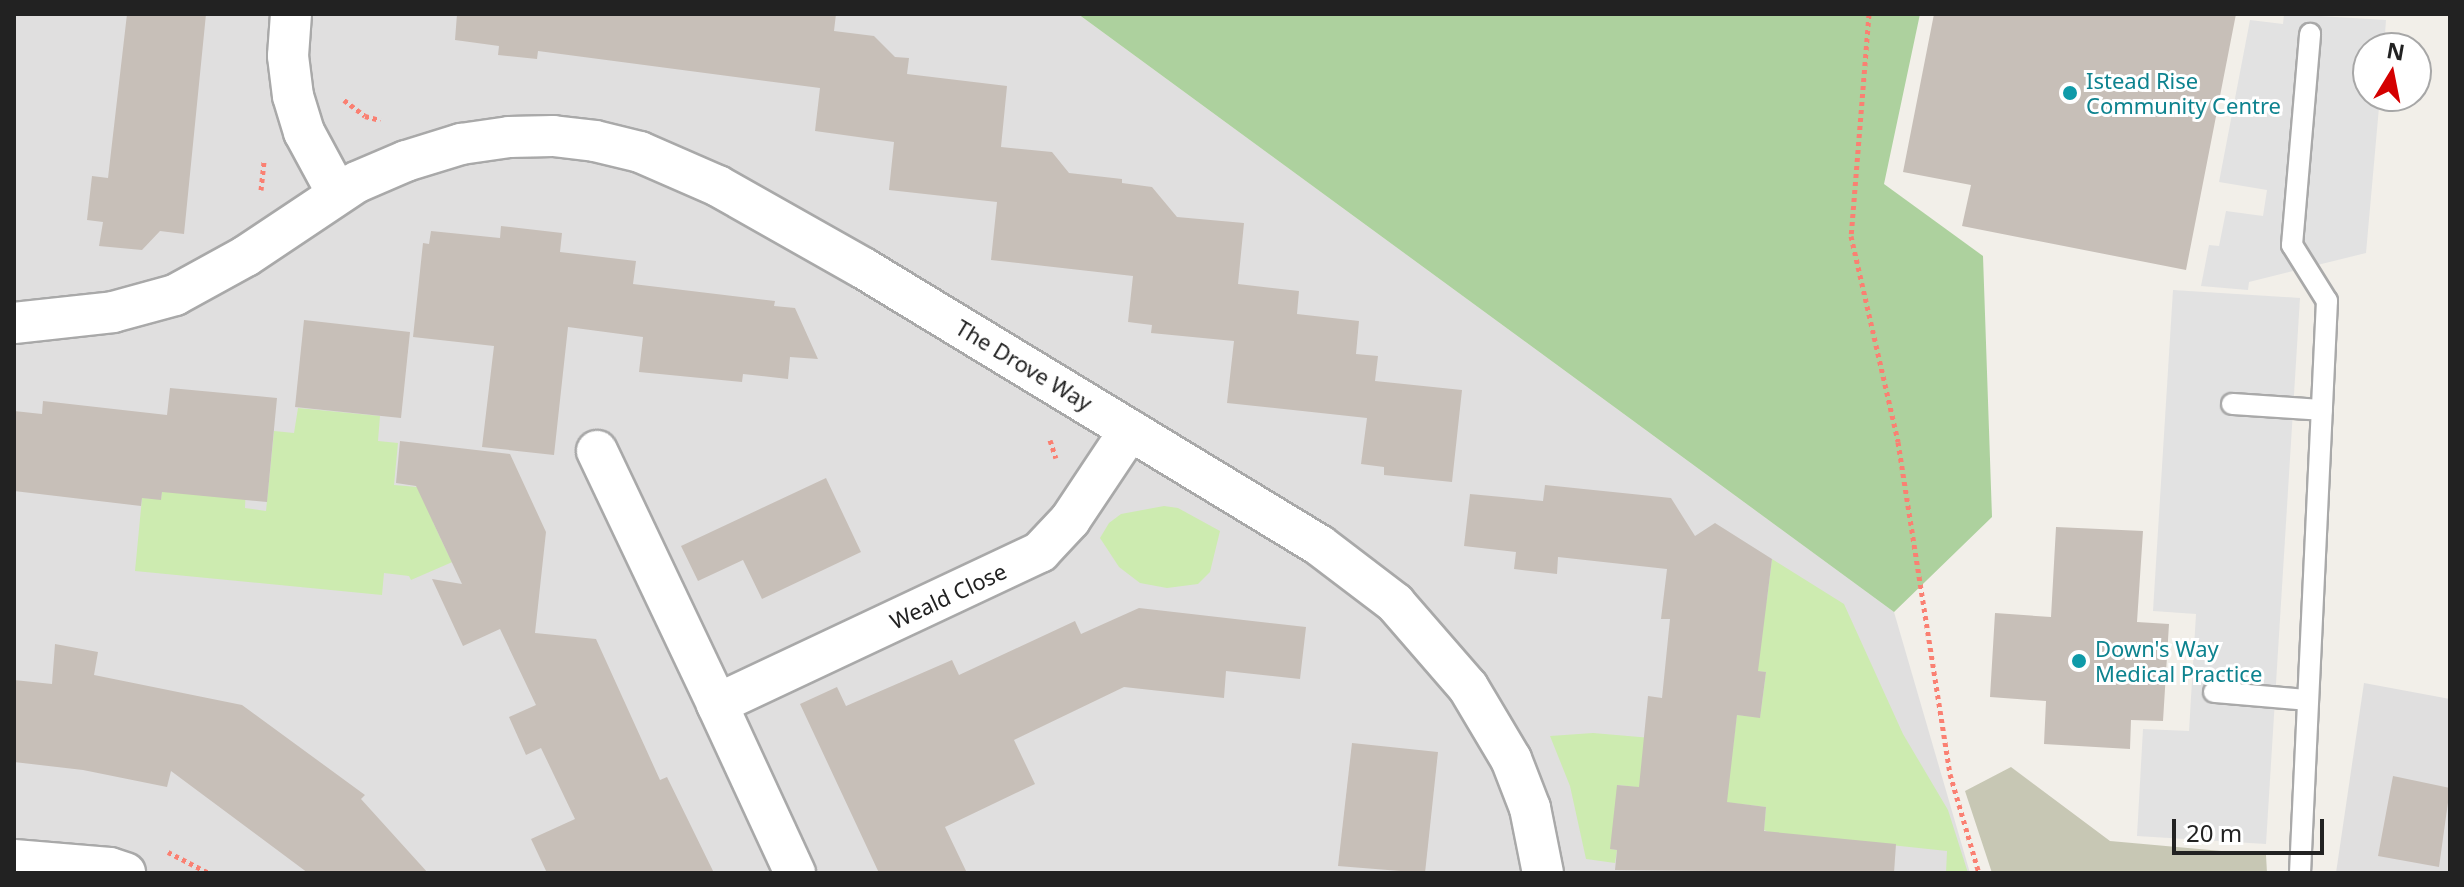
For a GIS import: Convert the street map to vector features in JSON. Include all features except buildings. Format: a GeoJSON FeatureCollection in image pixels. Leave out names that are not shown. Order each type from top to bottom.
{"type":"FeatureCollection","features":[{"type":"Feature","properties":{"kind":"street"},"geometry":{"type":"LineString","coordinates":[[291,14],[288,56],[293,96],[304,132],[337,193]]}},
{"type":"Feature","properties":{"kind":"street","name":"The Drove Way"},"geometry":{"type":"LineString","coordinates":[[14,323],[99,315],[175,295],[246,256],[337,193],[406,161],[486,140],[568,137],[640,152],[697,176],[751,204],[1130,430],[1331,552],[1395,603],[1447,659],[1482,707],[1504,746],[1530,808],[1543,873]]}},
{"type":"Feature","properties":{"kind":"street","name":"Weald Close"},"geometry":{"type":"LineString","coordinates":[[717,704],[1040,552],[1070,520],[1130,430]]}},
{"type":"Feature","properties":{"kind":"street"},"geometry":{"type":"LineString","coordinates":[[597,451],[795,873]]}},
{"type":"Feature","properties":{"kind":"street"},"geometry":{"type":"LineString","coordinates":[[14,860],[110,868],[125,873]]}},
{"type":"Feature","properties":{"kind":"lane"},"geometry":{"type":"LineString","coordinates":[[2300,873],[2327,301],[2292,245],[2310,34]]}},
{"type":"Feature","properties":{"kind":"lane"},"geometry":{"type":"LineString","coordinates":[[2232,404],[2322,410]]}},
{"type":"Feature","properties":{"kind":"lane"},"geometry":{"type":"LineString","coordinates":[[2214,692],[2308,700]]}},
{"type":"Feature","properties":{"kind":"path"},"geometry":{"type":"LineString","coordinates":[[1869,14],[1851,236],[1898,442],[1950,774],[1979,873]]}},
{"type":"Feature","properties":{"kind":"path"},"geometry":{"type":"LineString","coordinates":[[259,196],[265,171],[264,154]]}},
{"type":"Feature","properties":{"kind":"path"},"geometry":{"type":"LineString","coordinates":[[1045,432],[1057,466]]}},
{"type":"Feature","properties":{"kind":"path"},"geometry":{"type":"LineString","coordinates":[[1050,440],[1061,448]]}},
{"type":"Feature","properties":{"kind":"shaded area"},"geometry":{"type":"Polygon","coordinates":[[[14,14],[1078,14],[1894,612],[1970,873],[14,873],[14,14]]]}},
{"type":"Feature","properties":{"kind":"shaded area"},"geometry":{"type":"Polygon","coordinates":[[[2284,14],[2386,20],[2385,32],[2352,32],[2352,112],[2379,112],[2366,253],[2249,282],[2248,290],[2201,286],[2209,245],[2219,246],[2226,211],[2263,216],[2267,190],[2219,182],[2250,20],[2283,24],[2284,14]]]}},
{"type":"Feature","properties":{"kind":"shaded area"},"geometry":{"type":"Polygon","coordinates":[[[2173,290],[2300,298],[2266,844],[2137,836],[2143,729],[2189,731],[2196,614],[2153,611],[2173,290]]]}},
{"type":"Feature","properties":{"kind":"shaded area"},"geometry":{"type":"Polygon","coordinates":[[[2364,683],[2450,699],[2450,873],[2336,873],[2364,683]]]}},
{"type":"Feature","properties":{"kind":"shaded area"},"geometry":{"type":"Polygon","coordinates":[[[2011,767],[2110,841],[2266,855],[2267,873],[1992,873],[1965,791],[2011,767]]]}},
{"type":"Feature","properties":{"kind":"green space"},"geometry":{"type":"Polygon","coordinates":[[[1078,14],[1920,14],[1884,184],[1983,256],[1992,517],[1894,612],[1078,14]]]}},
{"type":"Feature","properties":{"kind":"green space"},"geometry":{"type":"Polygon","coordinates":[[[298,408],[380,416],[378,441],[398,443],[394,485],[451,490],[433,522],[448,554],[457,560],[411,580],[409,576],[384,573],[382,595],[135,571],[142,498],[161,499],[164,478],[246,486],[245,508],[266,511],[274,431],[294,433],[298,408]]]}},
{"type":"Feature","properties":{"kind":"green space"},"geometry":{"type":"Polygon","coordinates":[[[1164,506],[1178,508],[1220,531],[1210,572],[1198,584],[1167,588],[1140,583],[1119,567],[1100,538],[1109,523],[1121,514],[1164,506]]]}},
{"type":"Feature","properties":{"kind":"green space"},"geometry":{"type":"Polygon","coordinates":[[[1772,559],[1844,604],[1903,734],[1948,810],[1968,873],[1946,873],[1947,851],[1769,832],[1764,830],[1766,807],[1654,794],[1654,789],[1618,785],[1611,849],[1617,850],[1615,863],[1586,859],[1570,786],[1550,736],[1593,733],[1733,745],[1737,715],[1760,717],[1766,672],[1745,670],[1767,599],[1772,559]]]}},
{"type":"Feature","properties":{"kind":"place","name":"Istead Rise Community Centre"},"geometry":{"type":"Point","coordinates":[2070,93]}},
{"type":"Feature","properties":{"kind":"place","name":"Down's Way Medical Practice"},"geometry":{"type":"Point","coordinates":[2079,661]}}]}
